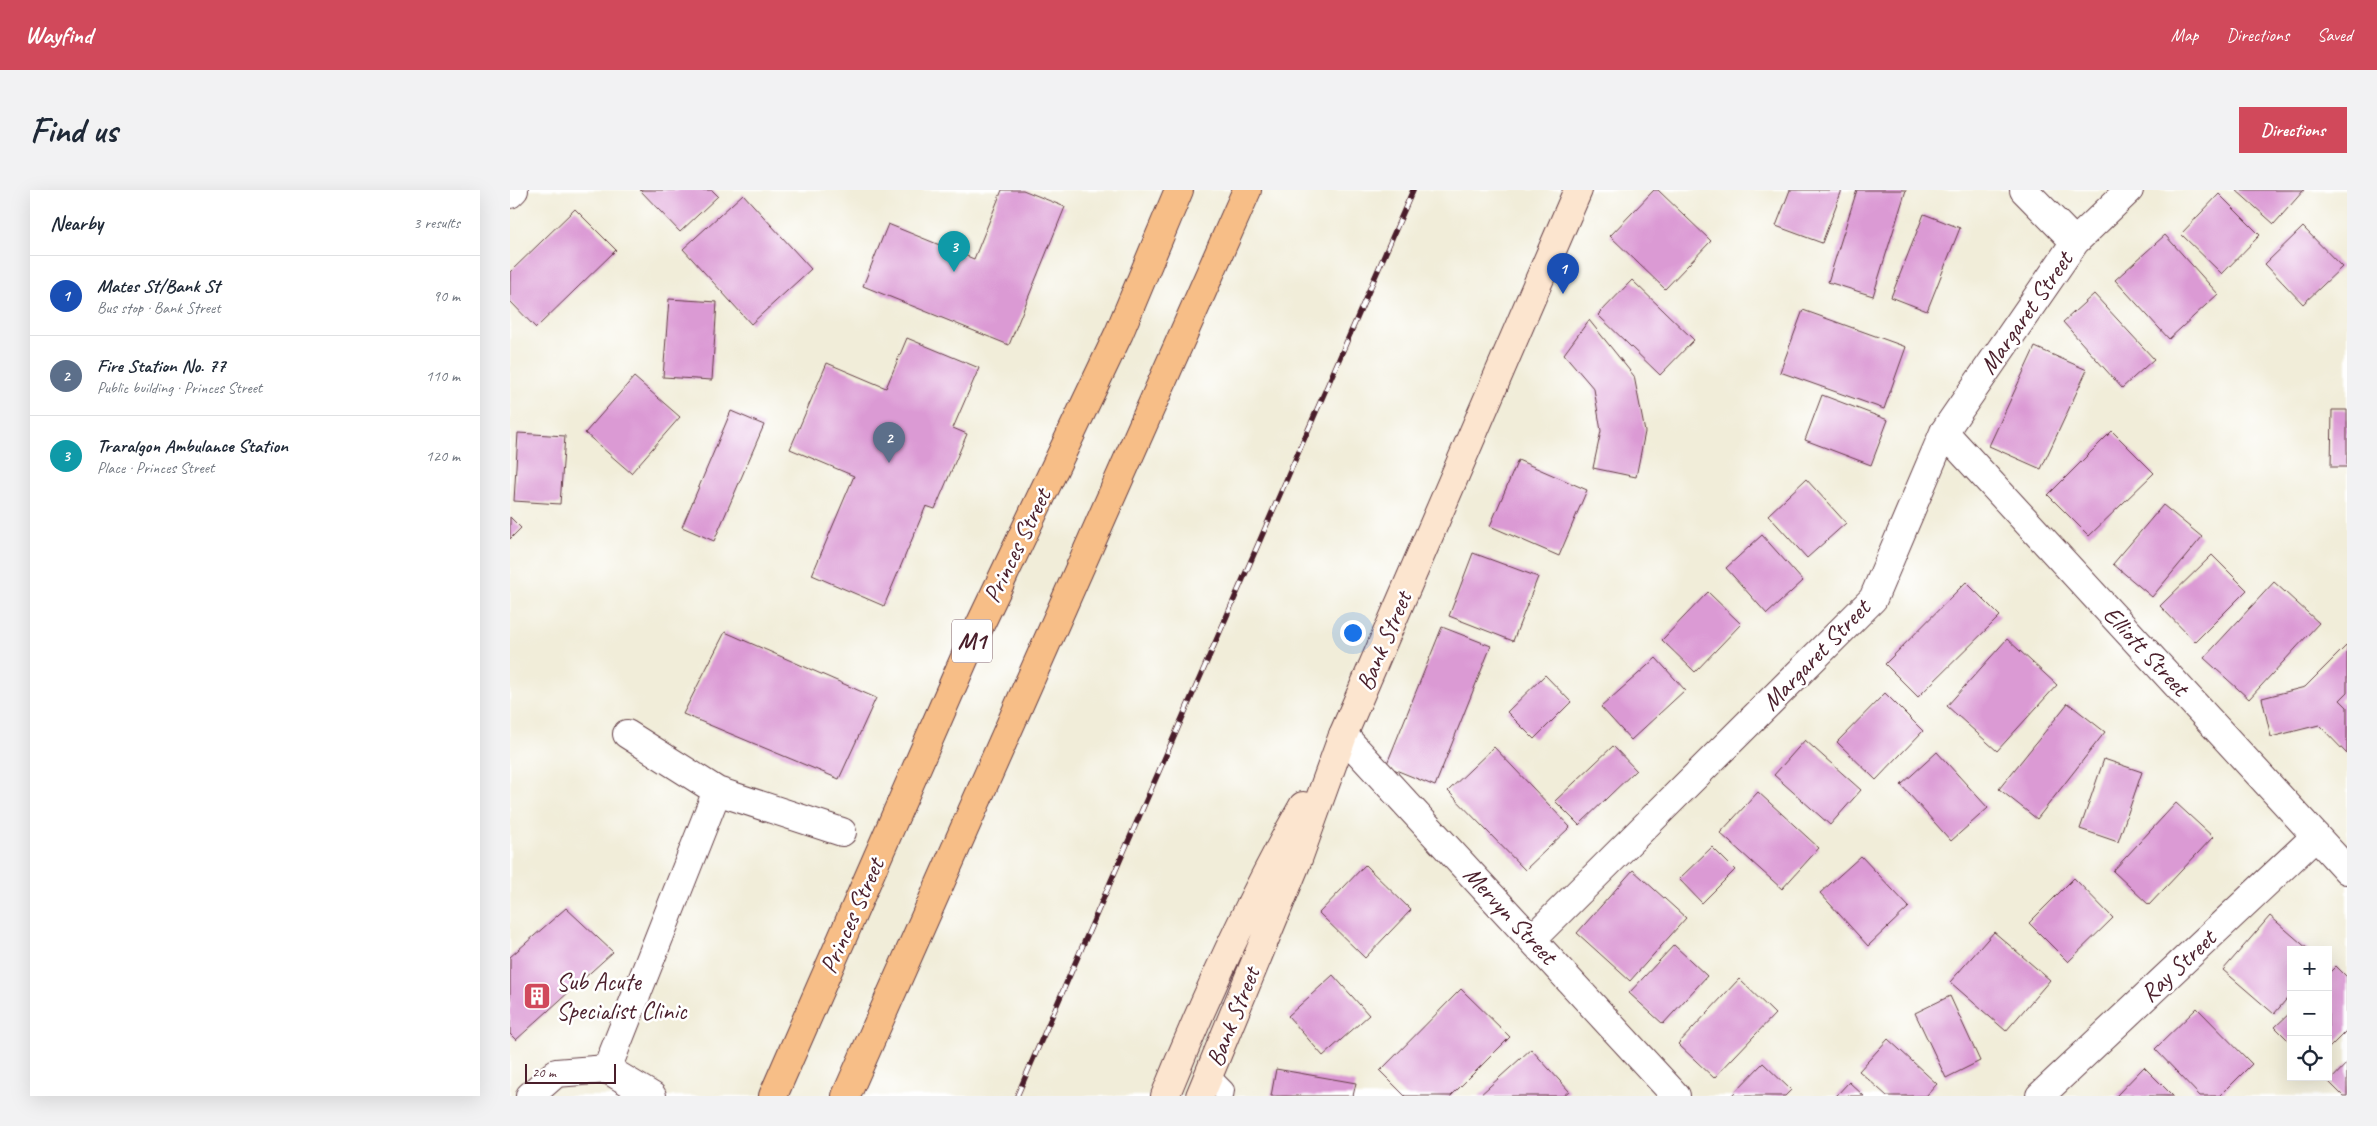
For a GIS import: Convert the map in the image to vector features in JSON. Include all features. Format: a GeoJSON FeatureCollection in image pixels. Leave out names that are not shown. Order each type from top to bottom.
{"type":"FeatureCollection","features":[{"type":"Feature","properties":{"kind":"highway","name":"Princes Street"},"geometry":{"type":"LineString","coordinates":[[774,1096],[969,648],[1119,333],[1178,190]]}},
{"type":"Feature","properties":{"kind":"highway"},"geometry":{"type":"LineString","coordinates":[[846,1096],[1247,190]]}},
{"type":"Feature","properties":{"kind":"main road","name":"Bank Street"},"geometry":{"type":"LineString","coordinates":[[1211,1089],[1343,735],[1578,190]]}},
{"type":"Feature","properties":{"kind":"main road"},"geometry":{"type":"LineString","coordinates":[[1165,1096],[1197,1017],[1265,872],[1343,735]]}},
{"type":"Feature","properties":{"kind":"street"},"geometry":{"type":"LineString","coordinates":[[510,194],[514,190]]}},
{"type":"Feature","properties":{"kind":"street"},"geometry":{"type":"LineString","coordinates":[[2024,190],[2075,242]]}},
{"type":"Feature","properties":{"kind":"street","name":"Margaret Street"},"geometry":{"type":"LineString","coordinates":[[1532,939],[1873,599],[1944,432],[2075,242],[2129,190]]}},
{"type":"Feature","properties":{"kind":"street","name":"Elliott Street"},"geometry":{"type":"LineString","coordinates":[[1944,432],[2347,870]]}},
{"type":"Feature","properties":{"kind":"street"},"geometry":{"type":"LineString","coordinates":[[627,734],[717,791],[842,832]]}},
{"type":"Feature","properties":{"kind":"street","name":"Mervyn Street"},"geometry":{"type":"LineString","coordinates":[[1343,735],[1676,1096]]}},
{"type":"Feature","properties":{"kind":"street"},"geometry":{"type":"LineString","coordinates":[[607,1069],[717,791]]}},
{"type":"Feature","properties":{"kind":"street","name":"Ray Street"},"geometry":{"type":"LineString","coordinates":[[2040,1096],[2316,836]]}},
{"type":"Feature","properties":{"kind":"street"},"geometry":{"type":"LineString","coordinates":[[530,1096],[556,1073],[607,1069],[652,1096]]}},
{"type":"Feature","properties":{"kind":"building"},"geometry":{"type":"Polygon","coordinates":[[[640,190],[712,190],[718,196],[680,232],[640,190]]]}},
{"type":"Feature","properties":{"kind":"building"},"geometry":{"type":"Polygon","coordinates":[[[1002,190],[1023,190],[1065,207],[1009,345],[863,286],[888,224],[974,259],[1002,190]]]}},
{"type":"Feature","properties":{"kind":"building"},"geometry":{"type":"Polygon","coordinates":[[[1654,190],[1658,190],[1711,241],[1665,289],[1610,236],[1654,190]]]}},
{"type":"Feature","properties":{"kind":"building"},"geometry":{"type":"Polygon","coordinates":[[[1790,190],[1842,190],[1822,243],[1776,226],[1790,190]]]}},
{"type":"Feature","properties":{"kind":"building"},"geometry":{"type":"Polygon","coordinates":[[[1857,190],[1906,190],[1873,296],[1828,282],[1857,190]]]}},
{"type":"Feature","properties":{"kind":"building"},"geometry":{"type":"Polygon","coordinates":[[[2236,190],[2304,190],[2274,224],[2236,190]]]}},
{"type":"Feature","properties":{"kind":"building"},"geometry":{"type":"Polygon","coordinates":[[[743,194],[811,269],[751,324],[683,249],[743,194]]]}},
{"type":"Feature","properties":{"kind":"building"},"geometry":{"type":"Polygon","coordinates":[[[2219,194],[2260,235],[2222,274],[2181,234],[2219,194]]]}},
{"type":"Feature","properties":{"kind":"building"},"geometry":{"type":"Polygon","coordinates":[[[575,209],[616,250],[536,328],[510,301],[510,272],[575,209]]]}},
{"type":"Feature","properties":{"kind":"building"},"geometry":{"type":"Polygon","coordinates":[[[1924,214],[1960,228],[1927,311],[1891,297],[1924,214]]]}},
{"type":"Feature","properties":{"kind":"building"},"geometry":{"type":"Polygon","coordinates":[[[2303,227],[2342,267],[2303,304],[2265,264],[2303,227]]]}},
{"type":"Feature","properties":{"kind":"building"},"geometry":{"type":"Polygon","coordinates":[[[2165,235],[2218,294],[2169,339],[2115,280],[2165,235]]]}},
{"type":"Feature","properties":{"kind":"building"},"geometry":{"type":"Polygon","coordinates":[[[1632,280],[1694,340],[1660,375],[1598,315],[1632,280]]]}},
{"type":"Feature","properties":{"kind":"building"},"geometry":{"type":"Polygon","coordinates":[[[2094,294],[2154,359],[2122,388],[2063,322],[2094,294]]]}},
{"type":"Feature","properties":{"kind":"building"},"geometry":{"type":"Polygon","coordinates":[[[669,299],[717,302],[712,380],[663,377],[669,299]]]}},
{"type":"Feature","properties":{"kind":"building"},"geometry":{"type":"Polygon","coordinates":[[[1803,310],[1906,347],[1884,409],[1780,372],[1803,310]]]}},
{"type":"Feature","properties":{"kind":"building"},"geometry":{"type":"Polygon","coordinates":[[[1589,320],[1634,376],[1645,432],[1636,477],[1593,468],[1601,431],[1594,389],[1564,354],[1589,320]]]}},
{"type":"Feature","properties":{"kind":"building"},"geometry":{"type":"Polygon","coordinates":[[[907,338],[979,368],[953,428],[967,434],[935,509],[926,506],[884,606],[812,575],[854,476],[790,449],[827,363],[886,388],[907,338]]]}},
{"type":"Feature","properties":{"kind":"building"},"geometry":{"type":"Polygon","coordinates":[[[2035,347],[2087,370],[2041,469],[1989,446],[2035,347]]]}},
{"type":"Feature","properties":{"kind":"building"},"geometry":{"type":"Polygon","coordinates":[[[634,377],[680,417],[631,473],[585,433],[634,377]]]}},
{"type":"Feature","properties":{"kind":"building"},"geometry":{"type":"Polygon","coordinates":[[[1822,395],[1888,420],[1871,465],[1805,440],[1822,395]]]}},
{"type":"Feature","properties":{"kind":"building"},"geometry":{"type":"Polygon","coordinates":[[[2332,410],[2347,410],[2347,467],[2331,467],[2332,410]]]}},
{"type":"Feature","properties":{"kind":"building"},"geometry":{"type":"Polygon","coordinates":[[[731,411],[764,425],[714,541],[682,527],[731,411]]]}},
{"type":"Feature","properties":{"kind":"building"},"geometry":{"type":"Polygon","coordinates":[[[2112,431],[2154,473],[2089,536],[2048,495],[2112,431]]]}},
{"type":"Feature","properties":{"kind":"building"},"geometry":{"type":"Polygon","coordinates":[[[518,433],[565,436],[560,504],[514,501],[518,433]]]}},
{"type":"Feature","properties":{"kind":"building"},"geometry":{"type":"Polygon","coordinates":[[[1518,460],[1587,490],[1559,556],[1490,526],[1518,460]]]}},
{"type":"Feature","properties":{"kind":"building"},"geometry":{"type":"Polygon","coordinates":[[[1806,479],[1846,523],[1807,558],[1768,515],[1806,479]]]}},
{"type":"Feature","properties":{"kind":"building"},"geometry":{"type":"Polygon","coordinates":[[[2163,505],[2202,537],[2152,597],[2113,564],[2163,505]]]}},
{"type":"Feature","properties":{"kind":"building"},"geometry":{"type":"Polygon","coordinates":[[[510,517],[521,528],[510,539],[510,517]]]}},
{"type":"Feature","properties":{"kind":"building"},"geometry":{"type":"Polygon","coordinates":[[[1762,535],[1803,581],[1767,614],[1726,568],[1762,535]]]}},
{"type":"Feature","properties":{"kind":"building"},"geometry":{"type":"Polygon","coordinates":[[[1473,553],[1538,577],[1513,641],[1449,616],[1473,553]]]}},
{"type":"Feature","properties":{"kind":"building"},"geometry":{"type":"Polygon","coordinates":[[[2212,555],[2247,590],[2195,642],[2160,606],[2212,555]]]}},
{"type":"Feature","properties":{"kind":"building"},"geometry":{"type":"Polygon","coordinates":[[[1966,582],[2000,616],[1918,697],[1885,664],[1966,582]]]}},
{"type":"Feature","properties":{"kind":"building"},"geometry":{"type":"Polygon","coordinates":[[[2274,582],[2319,623],[2249,699],[2204,658],[2274,582]]]}},
{"type":"Feature","properties":{"kind":"building"},"geometry":{"type":"Polygon","coordinates":[[[1708,592],[1741,624],[1695,672],[1662,640],[1708,592]]]}},
{"type":"Feature","properties":{"kind":"building"},"geometry":{"type":"Polygon","coordinates":[[[1442,627],[1491,646],[1435,786],[1386,766],[1442,627]]]}},
{"type":"Feature","properties":{"kind":"building"},"geometry":{"type":"Polygon","coordinates":[[[725,632],[876,698],[839,779],[683,714],[725,632]]]}},
{"type":"Feature","properties":{"kind":"building"},"geometry":{"type":"Polygon","coordinates":[[[2007,639],[2057,685],[1997,751],[1947,706],[2007,639]]]}},
{"type":"Feature","properties":{"kind":"building"},"geometry":{"type":"Polygon","coordinates":[[[2347,645],[2347,693],[2340,700],[2347,707],[2347,754],[2319,725],[2271,737],[2262,698],[2305,687],[2347,645]]]}},
{"type":"Feature","properties":{"kind":"building"},"geometry":{"type":"Polygon","coordinates":[[[1656,658],[1685,690],[1631,740],[1601,707],[1656,658]]]}},
{"type":"Feature","properties":{"kind":"building"},"geometry":{"type":"Polygon","coordinates":[[[1545,675],[1571,702],[1534,739],[1507,712],[1545,675]]]}},
{"type":"Feature","properties":{"kind":"building"},"geometry":{"type":"Polygon","coordinates":[[[1885,693],[1923,731],[1876,780],[1837,742],[1885,693]]]}},
{"type":"Feature","properties":{"kind":"building"},"geometry":{"type":"Polygon","coordinates":[[[2068,703],[2105,732],[2037,819],[1999,789],[2068,703]]]}},
{"type":"Feature","properties":{"kind":"building"},"geometry":{"type":"Polygon","coordinates":[[[1805,740],[1861,790],[1830,825],[1774,775],[1805,740]]]}},
{"type":"Feature","properties":{"kind":"building"},"geometry":{"type":"Polygon","coordinates":[[[1613,746],[1636,770],[1579,825],[1555,801],[1613,746]]]}},
{"type":"Feature","properties":{"kind":"building"},"geometry":{"type":"Polygon","coordinates":[[[1494,747],[1570,827],[1525,870],[1448,791],[1494,747]]]}},
{"type":"Feature","properties":{"kind":"building"},"geometry":{"type":"Polygon","coordinates":[[[1937,752],[1988,808],[1951,841],[1901,785],[1937,752]]]}},
{"type":"Feature","properties":{"kind":"building"},"geometry":{"type":"Polygon","coordinates":[[[2104,759],[2142,772],[2118,842],[2080,829],[2104,759]]]}},
{"type":"Feature","properties":{"kind":"building"},"geometry":{"type":"Polygon","coordinates":[[[1758,792],[1819,848],[1782,889],[1720,833],[1758,792]]]}},
{"type":"Feature","properties":{"kind":"building"},"geometry":{"type":"Polygon","coordinates":[[[2176,803],[2213,837],[2149,905],[2113,871],[2176,803]]]}},
{"type":"Feature","properties":{"kind":"building"},"geometry":{"type":"Polygon","coordinates":[[[1712,847],[1735,870],[1702,903],[1679,879],[1712,847]]]}},
{"type":"Feature","properties":{"kind":"building"},"geometry":{"type":"Polygon","coordinates":[[[1861,856],[1909,907],[1868,946],[1820,893],[1861,856]]]}},
{"type":"Feature","properties":{"kind":"building"},"geometry":{"type":"Polygon","coordinates":[[[1365,865],[1411,910],[1365,958],[1319,913],[1365,865]]]}},
{"type":"Feature","properties":{"kind":"building"},"geometry":{"type":"Polygon","coordinates":[[[1633,870],[1686,918],[1630,981],[1577,933],[1633,870]]]}},
{"type":"Feature","properties":{"kind":"building"},"geometry":{"type":"Polygon","coordinates":[[[2074,878],[2113,918],[2068,962],[2029,923],[2074,878]]]}},
{"type":"Feature","properties":{"kind":"building","name":"Sub Acute Specialist Clinic"},"geometry":{"type":"Polygon","coordinates":[[[566,908],[613,952],[516,1040],[510,1034],[510,957],[566,908]]]}},
{"type":"Feature","properties":{"kind":"building"},"geometry":{"type":"Polygon","coordinates":[[[2270,916],[2304,946],[2287,946],[2287,999],[2274,1014],[2223,970],[2270,916]]]}},
{"type":"Feature","properties":{"kind":"building"},"geometry":{"type":"Polygon","coordinates":[[[1994,932],[2050,980],[2006,1031],[1950,982],[1994,932]]]}},
{"type":"Feature","properties":{"kind":"building"},"geometry":{"type":"Polygon","coordinates":[[[1674,945],[1707,976],[1663,1024],[1629,993],[1674,945]]]}},
{"type":"Feature","properties":{"kind":"building"},"geometry":{"type":"Polygon","coordinates":[[[2336,966],[2347,977],[2347,1030],[2332,1045],[2332,991],[2332,970],[2336,966]]]}},
{"type":"Feature","properties":{"kind":"building"},"geometry":{"type":"Polygon","coordinates":[[[1333,975],[1369,1015],[1323,1056],[1288,1016],[1333,975]]]}},
{"type":"Feature","properties":{"kind":"building"},"geometry":{"type":"Polygon","coordinates":[[[1739,979],[1775,1014],[1714,1078],[1678,1044],[1739,979]]]}},
{"type":"Feature","properties":{"kind":"building"},"geometry":{"type":"Polygon","coordinates":[[[1461,989],[1510,1037],[1451,1096],[1405,1096],[1380,1071],[1461,989]]]}},
{"type":"Feature","properties":{"kind":"building"},"geometry":{"type":"Polygon","coordinates":[[[1950,996],[1980,1061],[1946,1078],[1915,1013],[1950,996]]]}},
{"type":"Feature","properties":{"kind":"building"},"geometry":{"type":"Polygon","coordinates":[[[2197,1008],[2252,1064],[2220,1096],[2200,1096],[2155,1049],[2197,1008]]]}},
{"type":"Feature","properties":{"kind":"building"},"geometry":{"type":"Polygon","coordinates":[[[2287,1016],[2287,1039],[2275,1027],[2287,1016]]]}},
{"type":"Feature","properties":{"kind":"building"},"geometry":{"type":"Polygon","coordinates":[[[1888,1039],[1937,1084],[1926,1096],[1887,1096],[1859,1071],[1888,1039]]]}},
{"type":"Feature","properties":{"kind":"building"},"geometry":{"type":"Polygon","coordinates":[[[1531,1049],[1569,1091],[1563,1096],[1479,1096],[1531,1049]]]}},
{"type":"Feature","properties":{"kind":"building"},"geometry":{"type":"Polygon","coordinates":[[[1763,1063],[1791,1090],[1785,1096],[1731,1096],[1763,1063]]]}},
{"type":"Feature","properties":{"kind":"building"},"geometry":{"type":"Polygon","coordinates":[[[2347,1063],[2347,1096],[2343,1096],[2329,1082],[2347,1063]]]}},
{"type":"Feature","properties":{"kind":"building"},"geometry":{"type":"Polygon","coordinates":[[[2144,1067],[2173,1096],[2116,1096],[2144,1067]]]}},
{"type":"Feature","properties":{"kind":"building"},"geometry":{"type":"Polygon","coordinates":[[[1276,1069],[1356,1083],[1353,1096],[1271,1096],[1276,1069]]]}},
{"type":"Feature","properties":{"kind":"building"},"geometry":{"type":"Polygon","coordinates":[[[1849,1082],[1864,1096],[1836,1096],[1849,1082]]]}},
{"type":"Feature","properties":{"kind":"railway"},"geometry":{"type":"LineString","coordinates":[[1017,1096],[1413,190]]}},
{"type":"Feature","properties":{"kind":"place","name":"Traralgon Ambulance Station"},"geometry":{"type":"Point","coordinates":[954,272]}},
{"type":"Feature","properties":{"kind":"place","name":"Mates St/Bank St"},"geometry":{"type":"Point","coordinates":[1563,294]}},
{"type":"Feature","properties":{"kind":"place","name":"Fire Station No. 77"},"geometry":{"type":"Point","coordinates":[889,463]}},
{"type":"Feature","properties":{"kind":"place","name":"Sub Acute Specialist Clinic"},"geometry":{"type":"Point","coordinates":[537,996]}}]}
